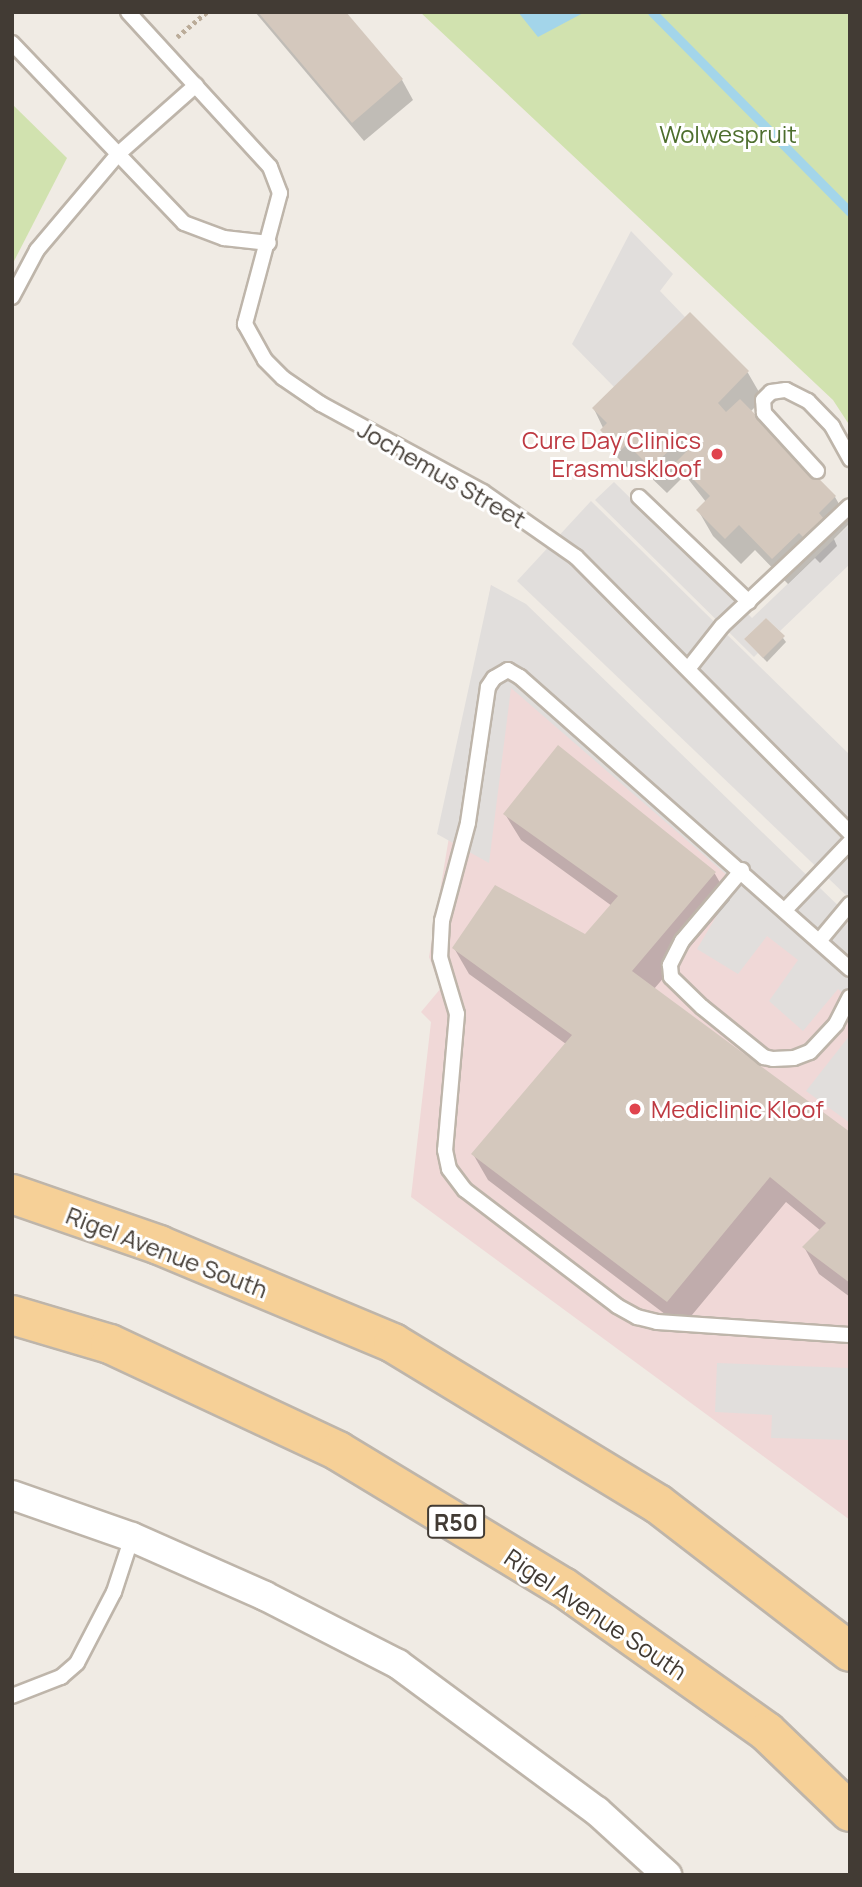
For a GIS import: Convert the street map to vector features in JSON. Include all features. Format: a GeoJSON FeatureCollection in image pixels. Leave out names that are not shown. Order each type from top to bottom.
{"type":"FeatureCollection","features":[{"type":"Feature","properties":{"kind":"main road","name":"Rigel Avenue South"},"geometry":{"type":"LineString","coordinates":[[12,1194],[159,1245],[393,1343],[658,1504],[850,1652]]}},
{"type":"Feature","properties":{"kind":"main road","name":"Rigel Avenue South"},"geometry":{"type":"LineString","coordinates":[[12,1315],[110,1344],[338,1451],[562,1587],[767,1732],[850,1812]]}},
{"type":"Feature","properties":{"kind":"street"},"geometry":{"type":"LineString","coordinates":[[12,1495],[132,1537],[265,1596],[398,1664],[597,1811],[667,1875]]}},
{"type":"Feature","properties":{"kind":"lane"},"geometry":{"type":"LineString","coordinates":[[12,43],[184,223],[224,238],[268,243],[280,193],[270,167],[128,12]]}},
{"type":"Feature","properties":{"kind":"lane"},"geometry":{"type":"LineString","coordinates":[[12,297],[37,250],[118,154],[196,85]]}},
{"type":"Feature","properties":{"kind":"lane","name":"Jochemus Street"},"geometry":{"type":"LineString","coordinates":[[268,243],[245,324],[265,360],[282,378],[321,404],[483,492],[576,557],[850,833]]}},
{"type":"Feature","properties":{"kind":"lane"},"geometry":{"type":"LineString","coordinates":[[817,471],[764,413],[763,400],[771,392],[786,390],[808,401],[832,426],[850,458]]}},
{"type":"Feature","properties":{"kind":"lane"},"geometry":{"type":"LineString","coordinates":[[639,497],[749,602]]}},
{"type":"Feature","properties":{"kind":"lane"},"geometry":{"type":"LineString","coordinates":[[688,669],[722,626],[850,506]]}},
{"type":"Feature","properties":{"kind":"lane"},"geometry":{"type":"LineString","coordinates":[[850,969],[742,870],[520,677],[508,670],[494,678],[488,687],[468,823],[442,921],[440,957],[457,1014],[445,1150],[447,1164],[466,1190],[617,1306],[638,1317],[657,1322],[850,1335]]}},
{"type":"Feature","properties":{"kind":"lane"},"geometry":{"type":"LineString","coordinates":[[785,910],[850,842]]}},
{"type":"Feature","properties":{"kind":"lane"},"geometry":{"type":"LineString","coordinates":[[742,870],[682,941],[670,965],[671,977],[702,1007],[764,1057],[773,1059],[794,1058],[810,1052],[835,1024],[850,997]]}},
{"type":"Feature","properties":{"kind":"lane"},"geometry":{"type":"LineString","coordinates":[[820,940],[850,904]]}},
{"type":"Feature","properties":{"kind":"lane"},"geometry":{"type":"LineString","coordinates":[[12,1696],[61,1677],[77,1663],[114,1592],[132,1537]]}},
{"type":"Feature","properties":{"kind":"path"},"geometry":{"type":"LineString","coordinates":[[163,49],[208,12]]}},
{"type":"Feature","properties":{"kind":"shaded area"},"geometry":{"type":"Polygon","coordinates":[[[631,231],[673,274],[660,291],[685,317],[614,387],[572,344],[631,231]]]}},
{"type":"Feature","properties":{"kind":"shaded area"},"geometry":{"type":"Polygon","coordinates":[[[614,482],[752,618],[850,524],[850,564],[780,631],[766,618],[744,639],[758,653],[754,657],[595,500],[614,482]]]}},
{"type":"Feature","properties":{"kind":"shaded area"},"geometry":{"type":"Polygon","coordinates":[[[591,501],[850,755],[850,899],[517,581],[591,501]]]}},
{"type":"Feature","properties":{"kind":"shaded area","name":"Mediclinic Kloof"},"geometry":{"type":"Polygon","coordinates":[[[491,585],[850,921],[850,1520],[411,1197],[431,1022],[421,1012],[441,988],[429,957],[491,585]]]}},
{"type":"Feature","properties":{"kind":"shaded area"},"geometry":{"type":"Polygon","coordinates":[[[491,585],[526,604],[850,917],[850,999],[838,989],[803,1031],[769,1001],[798,960],[767,936],[738,974],[697,949],[736,883],[511,688],[489,863],[437,834],[491,585]]]}},
{"type":"Feature","properties":{"kind":"shaded area"},"geometry":{"type":"Polygon","coordinates":[[[850,1035],[850,1123],[806,1091],[850,1035]]]}},
{"type":"Feature","properties":{"kind":"shaded area"},"geometry":{"type":"Polygon","coordinates":[[[717,1363],[850,1368],[850,1440],[771,1438],[772,1415],[715,1412],[717,1363]]]}},
{"type":"Feature","properties":{"kind":"green space","name":"Wolwespruit"},"geometry":{"type":"Polygon","coordinates":[[[420,12],[850,12],[850,426],[833,400],[420,12]]]}},
{"type":"Feature","properties":{"kind":"green space"},"geometry":{"type":"Polygon","coordinates":[[[12,104],[67,158],[12,265],[12,104]]]}},
{"type":"Feature","properties":{"kind":"water"},"geometry":{"type":"Polygon","coordinates":[[[518,12],[585,12],[538,37],[518,12]]]}},
{"type":"Feature","properties":{"kind":"building"},"geometry":{"type":"Polygon","coordinates":[[[258,12],[346,12],[403,79],[352,123],[258,12]]]}},
{"type":"Feature","properties":{"kind":"building"},"geometry":{"type":"Polygon","coordinates":[[[690,312],[749,371],[718,403],[726,412],[740,399],[836,496],[819,513],[824,519],[804,538],[799,533],[772,559],[739,525],[725,539],[696,510],[710,496],[676,462],[693,445],[684,436],[651,468],[627,444],[620,451],[600,430],[607,423],[592,408],[690,312]]]}},
{"type":"Feature","properties":{"kind":"building"},"geometry":{"type":"Polygon","coordinates":[[[766,618],[785,636],[763,658],[744,639],[766,618]]]}},
{"type":"Feature","properties":{"kind":"building"},"geometry":{"type":"Polygon","coordinates":[[[558,745],[716,872],[632,971],[850,1132],[850,1283],[802,1247],[826,1223],[770,1177],[667,1302],[471,1154],[572,1035],[452,948],[495,885],[585,934],[618,896],[503,814],[558,745]]]}},
{"type":"Feature","properties":{"kind":"waterway","name":"Wolwespruit"},"geometry":{"type":"LineString","coordinates":[[652,12],[850,212]]}},
{"type":"Feature","properties":{"kind":"place","name":"Cure Day Clinics Erasmuskloof"},"geometry":{"type":"Point","coordinates":[717,454]}},
{"type":"Feature","properties":{"kind":"place","name":"Mediclinic Kloof"},"geometry":{"type":"Point","coordinates":[635,1109]}}]}
